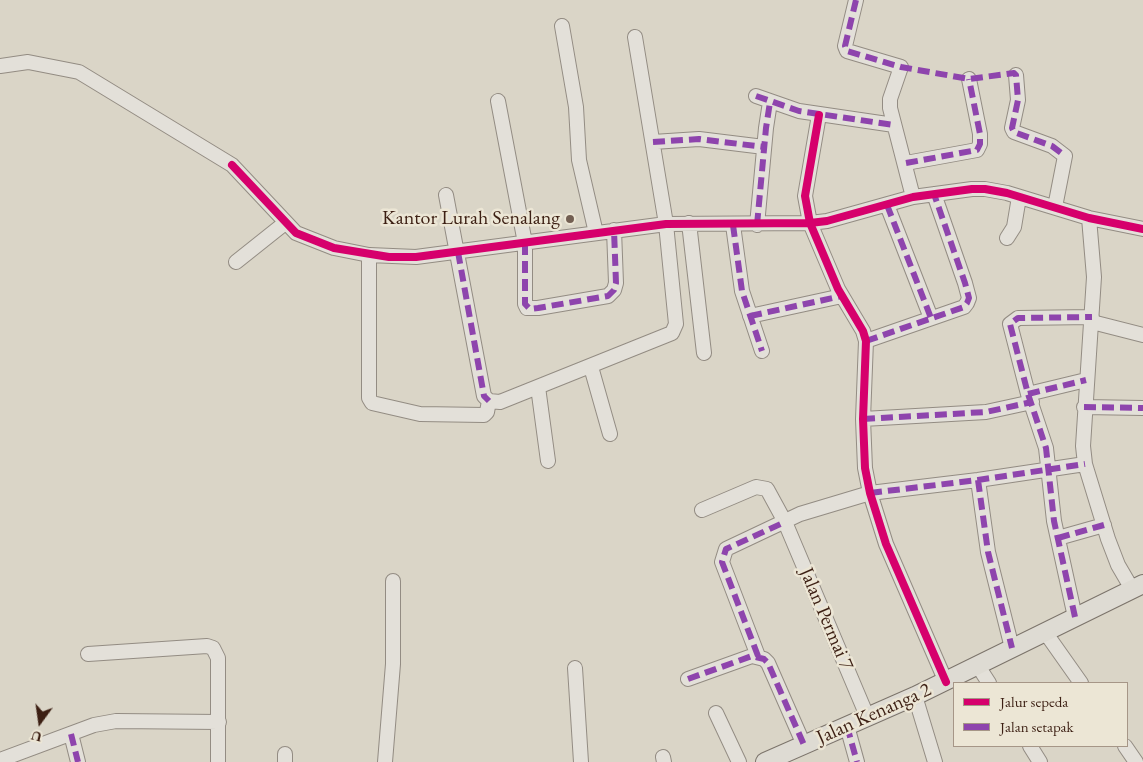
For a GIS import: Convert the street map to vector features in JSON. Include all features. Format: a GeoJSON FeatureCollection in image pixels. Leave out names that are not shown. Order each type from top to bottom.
{"type":"FeatureCollection","features":[{"type":"Feature","properties":{"kind":"main road","name":"Jalan Kenanga 2"},"geometry":{"type":"LineString","coordinates":[[765,762],[867,716],[958,680],[978,666],[1012,648],[1137,587]]}},
{"type":"Feature","properties":{"kind":"street"},"geometry":{"type":"LineString","coordinates":[[856,0],[845,46],[847,51],[901,66],[890,99],[894,124],[914,197]]}},
{"type":"Feature","properties":{"kind":"street"},"geometry":{"type":"LineString","coordinates":[[562,26],[576,108],[579,160],[596,233]]}},
{"type":"Feature","properties":{"kind":"street"},"geometry":{"type":"LineString","coordinates":[[446,195],[484,396],[489,401],[500,402],[592,367],[669,335],[675,330],[666,224],[635,37]]}},
{"type":"Feature","properties":{"kind":"street"},"geometry":{"type":"LineString","coordinates":[[0,66],[28,62],[79,72],[232,165],[296,233],[334,248],[369,256],[416,257],[666,224],[758,225],[810,223],[914,197],[985,189],[1055,206],[1090,218],[1143,229]]}},
{"type":"Feature","properties":{"kind":"street"},"geometry":{"type":"LineString","coordinates":[[1016,75],[1018,100],[1012,128],[1014,132],[1052,146],[1065,156],[1055,206]]}},
{"type":"Feature","properties":{"kind":"street"},"geometry":{"type":"LineString","coordinates":[[906,164],[977,150],[980,144],[980,134],[969,79]]}},
{"type":"Feature","properties":{"kind":"street"},"geometry":{"type":"LineString","coordinates":[[756,96],[770,102],[819,115],[853,117],[894,124]]}},
{"type":"Feature","properties":{"kind":"street"},"geometry":{"type":"LineString","coordinates":[[498,101],[525,243],[525,304],[530,309],[608,296],[616,283],[614,230]]}},
{"type":"Feature","properties":{"kind":"street"},"geometry":{"type":"LineString","coordinates":[[758,225],[764,147],[770,102]]}},
{"type":"Feature","properties":{"kind":"street"},"geometry":{"type":"LineString","coordinates":[[819,115],[805,196],[810,223],[842,296],[862,330],[866,341],[863,419],[865,468],[870,493],[886,544],[958,680]]}},
{"type":"Feature","properties":{"kind":"street"},"geometry":{"type":"LineString","coordinates":[[653,142],[700,139],[764,147]]}},
{"type":"Feature","properties":{"kind":"street"},"geometry":{"type":"LineString","coordinates":[[866,341],[964,307],[969,298],[934,194]]}},
{"type":"Feature","properties":{"kind":"street"},"geometry":{"type":"LineString","coordinates":[[1007,238],[1014,227],[1019,197]]}},
{"type":"Feature","properties":{"kind":"street"},"geometry":{"type":"LineString","coordinates":[[887,205],[931,318]]}},
{"type":"Feature","properties":{"kind":"street"},"geometry":{"type":"LineString","coordinates":[[1090,218],[1094,277],[1082,432],[1085,464],[1118,564],[1137,587]]}},
{"type":"Feature","properties":{"kind":"street"},"geometry":{"type":"LineString","coordinates":[[236,262],[285,223]]}},
{"type":"Feature","properties":{"kind":"street"},"geometry":{"type":"LineString","coordinates":[[688,223],[704,353]]}},
{"type":"Feature","properties":{"kind":"street"},"geometry":{"type":"LineString","coordinates":[[733,225],[741,286],[762,350]]}},
{"type":"Feature","properties":{"kind":"street"},"geometry":{"type":"LineString","coordinates":[[369,256],[369,398],[372,403],[420,414],[484,414],[487,412],[489,401]]}},
{"type":"Feature","properties":{"kind":"street"},"geometry":{"type":"LineString","coordinates":[[750,316],[842,296]]}},
{"type":"Feature","properties":{"kind":"street"},"geometry":{"type":"LineString","coordinates":[[1075,617],[1058,538],[1042,434],[1011,331],[1012,320],[1018,318],[1092,320],[1143,335]]}},
{"type":"Feature","properties":{"kind":"street"},"geometry":{"type":"LineString","coordinates":[[592,367],[610,434]]}},
{"type":"Feature","properties":{"kind":"street"},"geometry":{"type":"LineString","coordinates":[[863,419],[986,412],[1086,380]]}},
{"type":"Feature","properties":{"kind":"street"},"geometry":{"type":"LineString","coordinates":[[538,387],[548,461]]}},
{"type":"Feature","properties":{"kind":"street"},"geometry":{"type":"LineString","coordinates":[[1084,407],[1143,408]]}},
{"type":"Feature","properties":{"kind":"street"},"geometry":{"type":"LineString","coordinates":[[758,656],[722,562],[726,549],[821,506],[870,493],[1049,471],[1085,464]]}},
{"type":"Feature","properties":{"kind":"street"},"geometry":{"type":"LineString","coordinates":[[978,480],[988,552],[1012,648]]}},
{"type":"Feature","properties":{"kind":"street","name":"Jalan Permai 7"},"geometry":{"type":"LineString","coordinates":[[702,510],[756,487],[767,489],[785,522],[867,716]]}},
{"type":"Feature","properties":{"kind":"street"},"geometry":{"type":"LineString","coordinates":[[1058,538],[1104,525]]}},
{"type":"Feature","properties":{"kind":"street"},"geometry":{"type":"LineString","coordinates":[[385,762],[393,664],[393,581]]}},
{"type":"Feature","properties":{"kind":"street"},"geometry":{"type":"LineString","coordinates":[[1045,632],[1080,682]]}},
{"type":"Feature","properties":{"kind":"street"},"geometry":{"type":"LineString","coordinates":[[88,654],[207,646],[213,648],[218,658],[218,762]]}},
{"type":"Feature","properties":{"kind":"street"},"geometry":{"type":"LineString","coordinates":[[688,679],[752,656],[758,656],[768,662],[804,745]]}},
{"type":"Feature","properties":{"kind":"street"},"geometry":{"type":"LineString","coordinates":[[978,666],[988,682]]}},
{"type":"Feature","properties":{"kind":"street"},"geometry":{"type":"LineString","coordinates":[[575,668],[581,762]]}},
{"type":"Feature","properties":{"kind":"street"},"geometry":{"type":"LineString","coordinates":[[915,696],[935,762]]}},
{"type":"Feature","properties":{"kind":"street"},"geometry":{"type":"LineString","coordinates":[[716,713],[739,762]]}},
{"type":"Feature","properties":{"kind":"street"},"geometry":{"type":"LineString","coordinates":[[0,760],[94,725],[116,721],[219,722]]}},
{"type":"Feature","properties":{"kind":"street"},"geometry":{"type":"LineString","coordinates":[[847,726],[857,762]]}},
{"type":"Feature","properties":{"kind":"street"},"geometry":{"type":"LineString","coordinates":[[71,734],[78,762]]}},
{"type":"Feature","properties":{"kind":"street"},"geometry":{"type":"LineString","coordinates":[[1031,747],[1040,762]]}},
{"type":"Feature","properties":{"kind":"street"},"geometry":{"type":"LineString","coordinates":[[1126,747],[1136,762]]}},
{"type":"Feature","properties":{"kind":"marked path"},"geometry":{"type":"LineString","coordinates":[[856,0],[845,46],[847,51],[901,67],[969,79],[1014,73],[1016,75],[1018,100],[1012,128],[1014,132],[1052,146],[1065,156]]}},
{"type":"Feature","properties":{"kind":"marked path"},"geometry":{"type":"LineString","coordinates":[[906,163],[977,150],[980,144],[980,134],[969,79]]}},
{"type":"Feature","properties":{"kind":"marked path"},"geometry":{"type":"LineString","coordinates":[[756,96],[799,111],[894,125]]}},
{"type":"Feature","properties":{"kind":"marked path"},"geometry":{"type":"LineString","coordinates":[[757,225],[770,102]]}},
{"type":"Feature","properties":{"kind":"marked path"},"geometry":{"type":"LineString","coordinates":[[653,142],[699,139],[764,147]]}},
{"type":"Feature","properties":{"kind":"marked path"},"geometry":{"type":"LineString","coordinates":[[866,341],[964,307],[967,303],[969,298],[965,283],[934,194]]}},
{"type":"Feature","properties":{"kind":"marked path"},"geometry":{"type":"LineString","coordinates":[[887,205],[931,318]]}},
{"type":"Feature","properties":{"kind":"marked path"},"geometry":{"type":"LineString","coordinates":[[733,225],[742,291],[762,351]]}},
{"type":"Feature","properties":{"kind":"marked path"},"geometry":{"type":"LineString","coordinates":[[525,243],[525,304],[530,309],[538,308],[608,296],[614,290],[616,283],[614,230]]}},
{"type":"Feature","properties":{"kind":"marked path"},"geometry":{"type":"LineString","coordinates":[[458,252],[484,396],[489,401]]}},
{"type":"Feature","properties":{"kind":"marked path"},"geometry":{"type":"LineString","coordinates":[[750,316],[842,296]]}},
{"type":"Feature","properties":{"kind":"marked path"},"geometry":{"type":"LineString","coordinates":[[1075,617],[1054,521],[1046,448],[1028,394],[1010,324],[1018,318],[1092,317]]}},
{"type":"Feature","properties":{"kind":"marked path"},"geometry":{"type":"LineString","coordinates":[[1028,394],[1086,380]]}},
{"type":"Feature","properties":{"kind":"marked path"},"geometry":{"type":"LineString","coordinates":[[863,419],[986,412],[1032,402]]}},
{"type":"Feature","properties":{"kind":"marked path"},"geometry":{"type":"LineString","coordinates":[[1084,407],[1143,408]]}},
{"type":"Feature","properties":{"kind":"marked path"},"geometry":{"type":"LineString","coordinates":[[870,493],[978,480],[1085,464]]}},
{"type":"Feature","properties":{"kind":"marked path"},"geometry":{"type":"LineString","coordinates":[[978,480],[988,552],[1012,648]]}},
{"type":"Feature","properties":{"kind":"marked path"},"geometry":{"type":"LineString","coordinates":[[758,656],[722,562],[726,549],[785,522]]}},
{"type":"Feature","properties":{"kind":"marked path"},"geometry":{"type":"LineString","coordinates":[[1058,538],[1104,525]]}},
{"type":"Feature","properties":{"kind":"marked path"},"geometry":{"type":"LineString","coordinates":[[688,679],[752,656],[764,659],[768,663],[804,745]]}},
{"type":"Feature","properties":{"kind":"marked path"},"geometry":{"type":"LineString","coordinates":[[847,726],[857,762]]}},
{"type":"Feature","properties":{"kind":"marked path"},"geometry":{"type":"LineString","coordinates":[[71,734],[78,762]]}},
{"type":"Feature","properties":{"kind":"cycle path"},"geometry":{"type":"LineString","coordinates":[[819,115],[805,196],[810,223],[838,289],[863,331],[866,341],[863,419],[865,468],[870,493],[886,544],[946,682]]}},
{"type":"Feature","properties":{"kind":"cycle path"},"geometry":{"type":"LineString","coordinates":[[232,165],[296,233],[334,248],[389,257],[416,257],[666,224],[810,223],[827,221],[913,197],[972,189],[1007,193],[1089,218],[1143,229]]}},
{"type":"Feature","properties":{"kind":"place","name":"Kantor Lurah Senalang"},"geometry":{"type":"Point","coordinates":[570,219]}}]}
